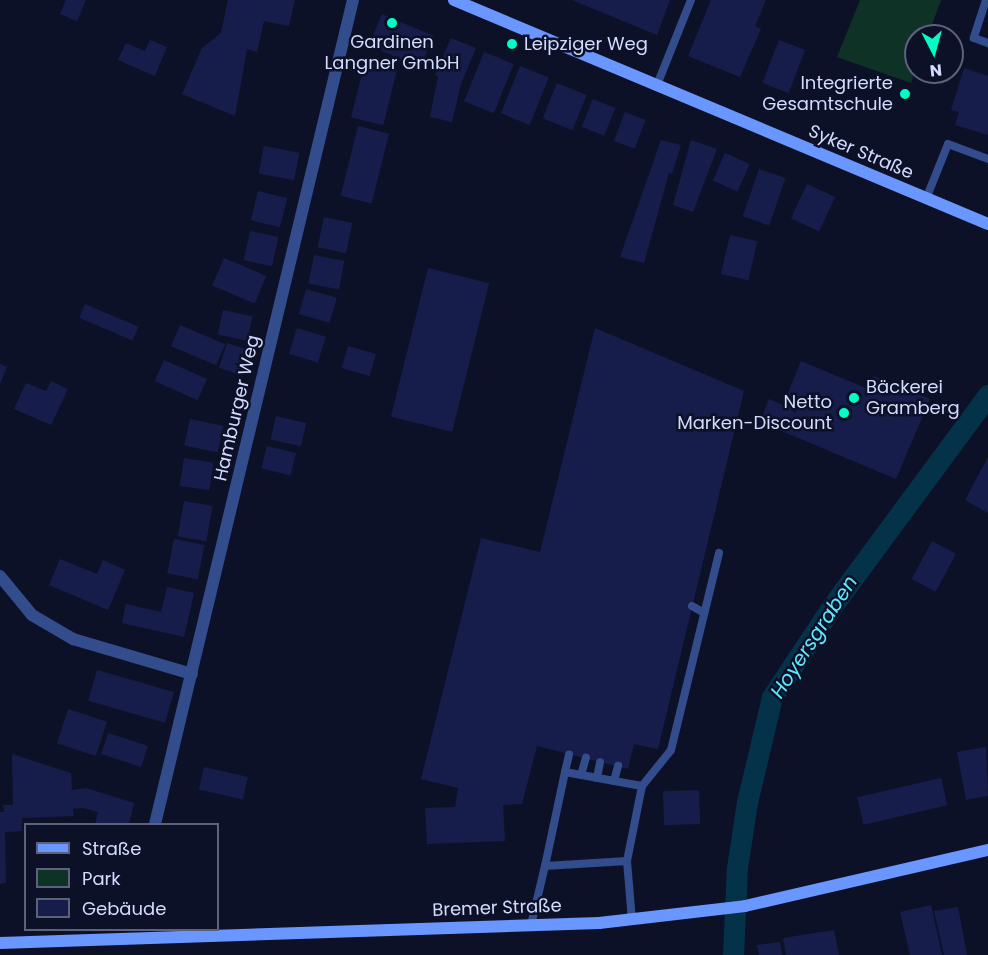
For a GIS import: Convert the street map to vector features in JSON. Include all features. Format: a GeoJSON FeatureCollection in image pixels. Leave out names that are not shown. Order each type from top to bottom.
{"type":"FeatureCollection","features":[{"type":"Feature","properties":{"kind":"main road","name":"Syker Straße"},"geometry":{"type":"LineString","coordinates":[[454,0],[988,224]]}},
{"type":"Feature","properties":{"kind":"main road"},"geometry":{"type":"LineString","coordinates":[[982,851],[988,861]]}},
{"type":"Feature","properties":{"kind":"main road","name":"Bremer Straße"},"geometry":{"type":"LineString","coordinates":[[0,943],[128,934],[531,925],[632,920],[745,906],[982,851]]}},
{"type":"Feature","properties":{"kind":"street","name":"Hamburger Weg"},"geometry":{"type":"LineString","coordinates":[[155,823],[353,0]]}},
{"type":"Feature","properties":{"kind":"street"},"geometry":{"type":"LineString","coordinates":[[0,576],[32,615],[73,639],[192,674]]}},
{"type":"Feature","properties":{"kind":"lane"},"geometry":{"type":"LineString","coordinates":[[657,85],[691,0]]}},
{"type":"Feature","properties":{"kind":"lane"},"geometry":{"type":"LineString","coordinates":[[986,0],[974,38],[988,43]]}},
{"type":"Feature","properties":{"kind":"lane"},"geometry":{"type":"LineString","coordinates":[[926,199],[948,144],[988,159]]}},
{"type":"Feature","properties":{"kind":"lane"},"geometry":{"type":"LineString","coordinates":[[632,920],[627,861],[642,786],[671,750],[719,554]]}},
{"type":"Feature","properties":{"kind":"lane"},"geometry":{"type":"LineString","coordinates":[[692,606],[705,614]]}},
{"type":"Feature","properties":{"kind":"lane"},"geometry":{"type":"LineString","coordinates":[[531,925],[569,754]]}},
{"type":"Feature","properties":{"kind":"lane"},"geometry":{"type":"LineString","coordinates":[[581,775],[586,758]]}},
{"type":"Feature","properties":{"kind":"lane"},"geometry":{"type":"LineString","coordinates":[[597,778],[600,762]]}},
{"type":"Feature","properties":{"kind":"lane"},"geometry":{"type":"LineString","coordinates":[[614,781],[618,766]]}},
{"type":"Feature","properties":{"kind":"lane"},"geometry":{"type":"LineString","coordinates":[[565,772],[642,786]]}},
{"type":"Feature","properties":{"kind":"lane"},"geometry":{"type":"LineString","coordinates":[[545,866],[627,861]]}},
{"type":"Feature","properties":{"kind":"green space"},"geometry":{"type":"Polygon","coordinates":[[[860,0],[941,0],[932,24],[904,24],[904,81],[837,57],[860,0]]]}},
{"type":"Feature","properties":{"kind":"building"},"geometry":{"type":"Polygon","coordinates":[[[66,0],[86,0],[77,21],[60,14],[66,0]]]}},
{"type":"Feature","properties":{"kind":"building"},"geometry":{"type":"Polygon","coordinates":[[[228,0],[295,0],[289,26],[264,21],[257,52],[247,49],[235,116],[182,94],[202,48],[221,33],[228,0]]]}},
{"type":"Feature","properties":{"kind":"building"},"geometry":{"type":"Polygon","coordinates":[[[572,0],[670,0],[657,35],[572,0]]]}},
{"type":"Feature","properties":{"kind":"building"},"geometry":{"type":"Polygon","coordinates":[[[711,0],[766,0],[755,26],[761,29],[740,77],[688,56],[711,0]]]}},
{"type":"Feature","properties":{"kind":"building"},"geometry":{"type":"Polygon","coordinates":[[[382,14],[434,36],[420,67],[369,45],[382,14]]]}},
{"type":"Feature","properties":{"kind":"building"},"geometry":{"type":"Polygon","coordinates":[[[451,38],[476,48],[461,84],[452,122],[430,117],[438,76],[435,75],[451,38]]]}},
{"type":"Feature","properties":{"kind":"building"},"geometry":{"type":"Polygon","coordinates":[[[150,40],[167,47],[155,76],[118,60],[126,43],[145,51],[150,40]]]}},
{"type":"Feature","properties":{"kind":"building"},"geometry":{"type":"Polygon","coordinates":[[[779,40],[805,50],[789,93],[763,83],[779,40]]]}},
{"type":"Feature","properties":{"kind":"building"},"geometry":{"type":"Polygon","coordinates":[[[484,52],[514,64],[494,113],[464,101],[484,52]]]}},
{"type":"Feature","properties":{"kind":"building"},"geometry":{"type":"Polygon","coordinates":[[[365,62],[397,70],[383,125],[351,117],[365,62]]]}},
{"type":"Feature","properties":{"kind":"building"},"geometry":{"type":"Polygon","coordinates":[[[520,66],[549,78],[530,125],[501,113],[520,66]]]}},
{"type":"Feature","properties":{"kind":"building"},"geometry":{"type":"Polygon","coordinates":[[[964,68],[988,76],[988,135],[955,125],[959,112],[951,110],[959,84],[964,84],[964,68]]]}},
{"type":"Feature","properties":{"kind":"building"},"geometry":{"type":"Polygon","coordinates":[[[557,83],[587,95],[572,130],[543,118],[557,83]]]}},
{"type":"Feature","properties":{"kind":"building"},"geometry":{"type":"Polygon","coordinates":[[[593,99],[615,108],[604,136],[582,127],[593,99]]]}},
{"type":"Feature","properties":{"kind":"building"},"geometry":{"type":"Polygon","coordinates":[[[625,112],[646,120],[634,149],[614,141],[625,112]]]}},
{"type":"Feature","properties":{"kind":"building"},"geometry":{"type":"Polygon","coordinates":[[[358,126],[389,134],[372,204],[341,196],[358,126]]]}},
{"type":"Feature","properties":{"kind":"building"},"geometry":{"type":"Polygon","coordinates":[[[661,140],[681,145],[672,174],[669,173],[644,263],[620,257],[661,140]]]}},
{"type":"Feature","properties":{"kind":"building"},"geometry":{"type":"Polygon","coordinates":[[[691,140],[717,149],[693,212],[673,205],[691,140]]]}},
{"type":"Feature","properties":{"kind":"building"},"geometry":{"type":"Polygon","coordinates":[[[264,146],[299,153],[294,180],[259,173],[264,146]]]}},
{"type":"Feature","properties":{"kind":"building"},"geometry":{"type":"Polygon","coordinates":[[[725,153],[750,164],[737,191],[713,180],[725,153]]]}},
{"type":"Feature","properties":{"kind":"building"},"geometry":{"type":"Polygon","coordinates":[[[759,169],[785,178],[769,225],[743,216],[759,169]]]}},
{"type":"Feature","properties":{"kind":"building"},"geometry":{"type":"Polygon","coordinates":[[[807,184],[835,197],[819,232],[791,218],[807,184]]]}},
{"type":"Feature","properties":{"kind":"building"},"geometry":{"type":"Polygon","coordinates":[[[258,191],[287,198],[280,227],[251,220],[258,191]]]}},
{"type":"Feature","properties":{"kind":"building"},"geometry":{"type":"Polygon","coordinates":[[[324,217],[352,223],[346,253],[318,247],[324,217]]]}},
{"type":"Feature","properties":{"kind":"building"},"geometry":{"type":"Polygon","coordinates":[[[250,231],[278,237],[272,266],[244,260],[250,231]]]}},
{"type":"Feature","properties":{"kind":"building"},"geometry":{"type":"Polygon","coordinates":[[[730,235],[757,241],[748,280],[721,274],[730,235]]]}},
{"type":"Feature","properties":{"kind":"building"},"geometry":{"type":"Polygon","coordinates":[[[314,255],[344,261],[339,289],[308,283],[314,255]]]}},
{"type":"Feature","properties":{"kind":"building"},"geometry":{"type":"Polygon","coordinates":[[[224,258],[266,276],[255,304],[212,286],[224,258]]]}},
{"type":"Feature","properties":{"kind":"building"},"geometry":{"type":"Polygon","coordinates":[[[428,268],[489,283],[452,432],[391,416],[428,268]]]}},
{"type":"Feature","properties":{"kind":"building"},"geometry":{"type":"Polygon","coordinates":[[[306,289],[337,298],[330,323],[299,314],[306,289]]]}},
{"type":"Feature","properties":{"kind":"building"},"geometry":{"type":"Polygon","coordinates":[[[85,304],[138,327],[133,340],[79,318],[85,304]]]}},
{"type":"Feature","properties":{"kind":"building"},"geometry":{"type":"Polygon","coordinates":[[[223,310],[252,316],[247,341],[218,334],[223,310]]]}},
{"type":"Feature","properties":{"kind":"building"},"geometry":{"type":"Polygon","coordinates":[[[180,325],[225,344],[216,365],[171,346],[180,325]]]}},
{"type":"Feature","properties":{"kind":"building"},"geometry":{"type":"Polygon","coordinates":[[[297,328],[326,337],[318,363],[289,354],[297,328]]]}},
{"type":"Feature","properties":{"kind":"building"},"geometry":{"type":"Polygon","coordinates":[[[595,328],[744,391],[658,749],[634,744],[628,769],[537,746],[522,804],[503,805],[505,841],[427,844],[425,808],[455,807],[458,788],[421,779],[481,538],[540,552],[595,328]]]}},
{"type":"Feature","properties":{"kind":"building"},"geometry":{"type":"Polygon","coordinates":[[[227,343],[251,351],[243,375],[219,368],[227,343]]]}},
{"type":"Feature","properties":{"kind":"building"},"geometry":{"type":"Polygon","coordinates":[[[348,346],[376,354],[370,376],[342,368],[348,346]]]}},
{"type":"Feature","properties":{"kind":"building"},"geometry":{"type":"Polygon","coordinates":[[[164,360],[207,379],[198,400],[155,381],[164,360]]]}},
{"type":"Feature","properties":{"kind":"building","name":"Netto Marken-Discount"},"geometry":{"type":"Polygon","coordinates":[[[801,361],[868,389],[874,376],[930,399],[896,479],[760,422],[769,399],[783,405],[801,361]]]}},
{"type":"Feature","properties":{"kind":"building"},"geometry":{"type":"Polygon","coordinates":[[[0,364],[7,367],[0,384],[0,364]]]}},
{"type":"Feature","properties":{"kind":"building"},"geometry":{"type":"Polygon","coordinates":[[[51,381],[68,389],[51,425],[14,409],[26,383],[46,391],[51,381]]]}},
{"type":"Feature","properties":{"kind":"building"},"geometry":{"type":"Polygon","coordinates":[[[276,416],[306,423],[301,446],[271,439],[276,416]]]}},
{"type":"Feature","properties":{"kind":"building"},"geometry":{"type":"Polygon","coordinates":[[[190,419],[223,426],[218,452],[184,445],[190,419]]]}},
{"type":"Feature","properties":{"kind":"building"},"geometry":{"type":"Polygon","coordinates":[[[267,446],[296,453],[291,476],[261,468],[267,446]]]}},
{"type":"Feature","properties":{"kind":"building"},"geometry":{"type":"Polygon","coordinates":[[[988,457],[988,513],[965,500],[988,457]]]}},
{"type":"Feature","properties":{"kind":"building"},"geometry":{"type":"Polygon","coordinates":[[[184,458],[214,463],[209,490],[180,486],[184,458]]]}},
{"type":"Feature","properties":{"kind":"building"},"geometry":{"type":"Polygon","coordinates":[[[184,501],[213,506],[206,541],[178,536],[184,501]]]}},
{"type":"Feature","properties":{"kind":"building"},"geometry":{"type":"Polygon","coordinates":[[[174,539],[204,545],[198,579],[167,573],[174,539]]]}},
{"type":"Feature","properties":{"kind":"building"},"geometry":{"type":"Polygon","coordinates":[[[932,541],[956,554],[936,592],[912,579],[932,541]]]}},
{"type":"Feature","properties":{"kind":"building"},"geometry":{"type":"Polygon","coordinates":[[[60,559],[97,574],[103,560],[125,570],[108,610],[49,585],[60,559]]]}},
{"type":"Feature","properties":{"kind":"building"},"geometry":{"type":"Polygon","coordinates":[[[167,587],[194,593],[184,637],[122,623],[126,604],[161,612],[167,587]]]}},
{"type":"Feature","properties":{"kind":"building"},"geometry":{"type":"Polygon","coordinates":[[[97,670],[174,692],[165,723],[88,701],[97,670]]]}},
{"type":"Feature","properties":{"kind":"building"},"geometry":{"type":"Polygon","coordinates":[[[68,709],[107,722],[96,756],[57,743],[68,709]]]}},
{"type":"Feature","properties":{"kind":"building"},"geometry":{"type":"Polygon","coordinates":[[[108,733],[148,746],[141,767],[101,754],[108,733]]]}},
{"type":"Feature","properties":{"kind":"building"},"geometry":{"type":"Polygon","coordinates":[[[986,747],[988,796],[966,800],[957,752],[986,747]]]}},
{"type":"Feature","properties":{"kind":"building"},"geometry":{"type":"Polygon","coordinates":[[[12,754],[71,773],[72,790],[86,788],[134,803],[129,823],[95,823],[98,812],[83,808],[73,809],[74,816],[22,818],[22,831],[5,832],[6,883],[0,884],[0,812],[4,812],[3,805],[13,805],[12,754]]]}},
{"type":"Feature","properties":{"kind":"building"},"geometry":{"type":"Polygon","coordinates":[[[204,767],[248,777],[243,800],[199,789],[204,767]]]}},
{"type":"Feature","properties":{"kind":"building"},"geometry":{"type":"Polygon","coordinates":[[[941,778],[947,805],[864,825],[857,797],[941,778]]]}},
{"type":"Feature","properties":{"kind":"building"},"geometry":{"type":"Polygon","coordinates":[[[699,790],[700,824],[664,825],[663,791],[699,790]]]}},
{"type":"Feature","properties":{"kind":"building"},"geometry":{"type":"Polygon","coordinates":[[[931,905],[942,955],[910,955],[900,912],[931,905]]]}},
{"type":"Feature","properties":{"kind":"building"},"geometry":{"type":"Polygon","coordinates":[[[958,907],[967,955],[944,955],[934,911],[958,907]]]}},
{"type":"Feature","properties":{"kind":"building"},"geometry":{"type":"Polygon","coordinates":[[[834,930],[839,955],[786,955],[783,938],[834,930]]]}},
{"type":"Feature","properties":{"kind":"building"},"geometry":{"type":"Polygon","coordinates":[[[780,942],[782,955],[759,955],[757,945],[780,942]]]}},
{"type":"Feature","properties":{"kind":"waterway","name":"Hoyersgraben"},"geometry":{"type":"LineString","coordinates":[[733,955],[737,868],[747,802],[772,697],[833,605],[988,395]]}},
{"type":"Feature","properties":{"kind":"place","name":"Gardinen Langner GmbH"},"geometry":{"type":"Point","coordinates":[392,23]}},
{"type":"Feature","properties":{"kind":"place","name":"Leipziger Weg"},"geometry":{"type":"Point","coordinates":[512,44]}},
{"type":"Feature","properties":{"kind":"place","name":"Integrierte Gesamtschule"},"geometry":{"type":"Point","coordinates":[905,94]}},
{"type":"Feature","properties":{"kind":"place","name":"Bäckerei Gramberg"},"geometry":{"type":"Point","coordinates":[854,398]}},
{"type":"Feature","properties":{"kind":"place","name":"Netto Marken-Discount"},"geometry":{"type":"Point","coordinates":[844,413]}}]}
